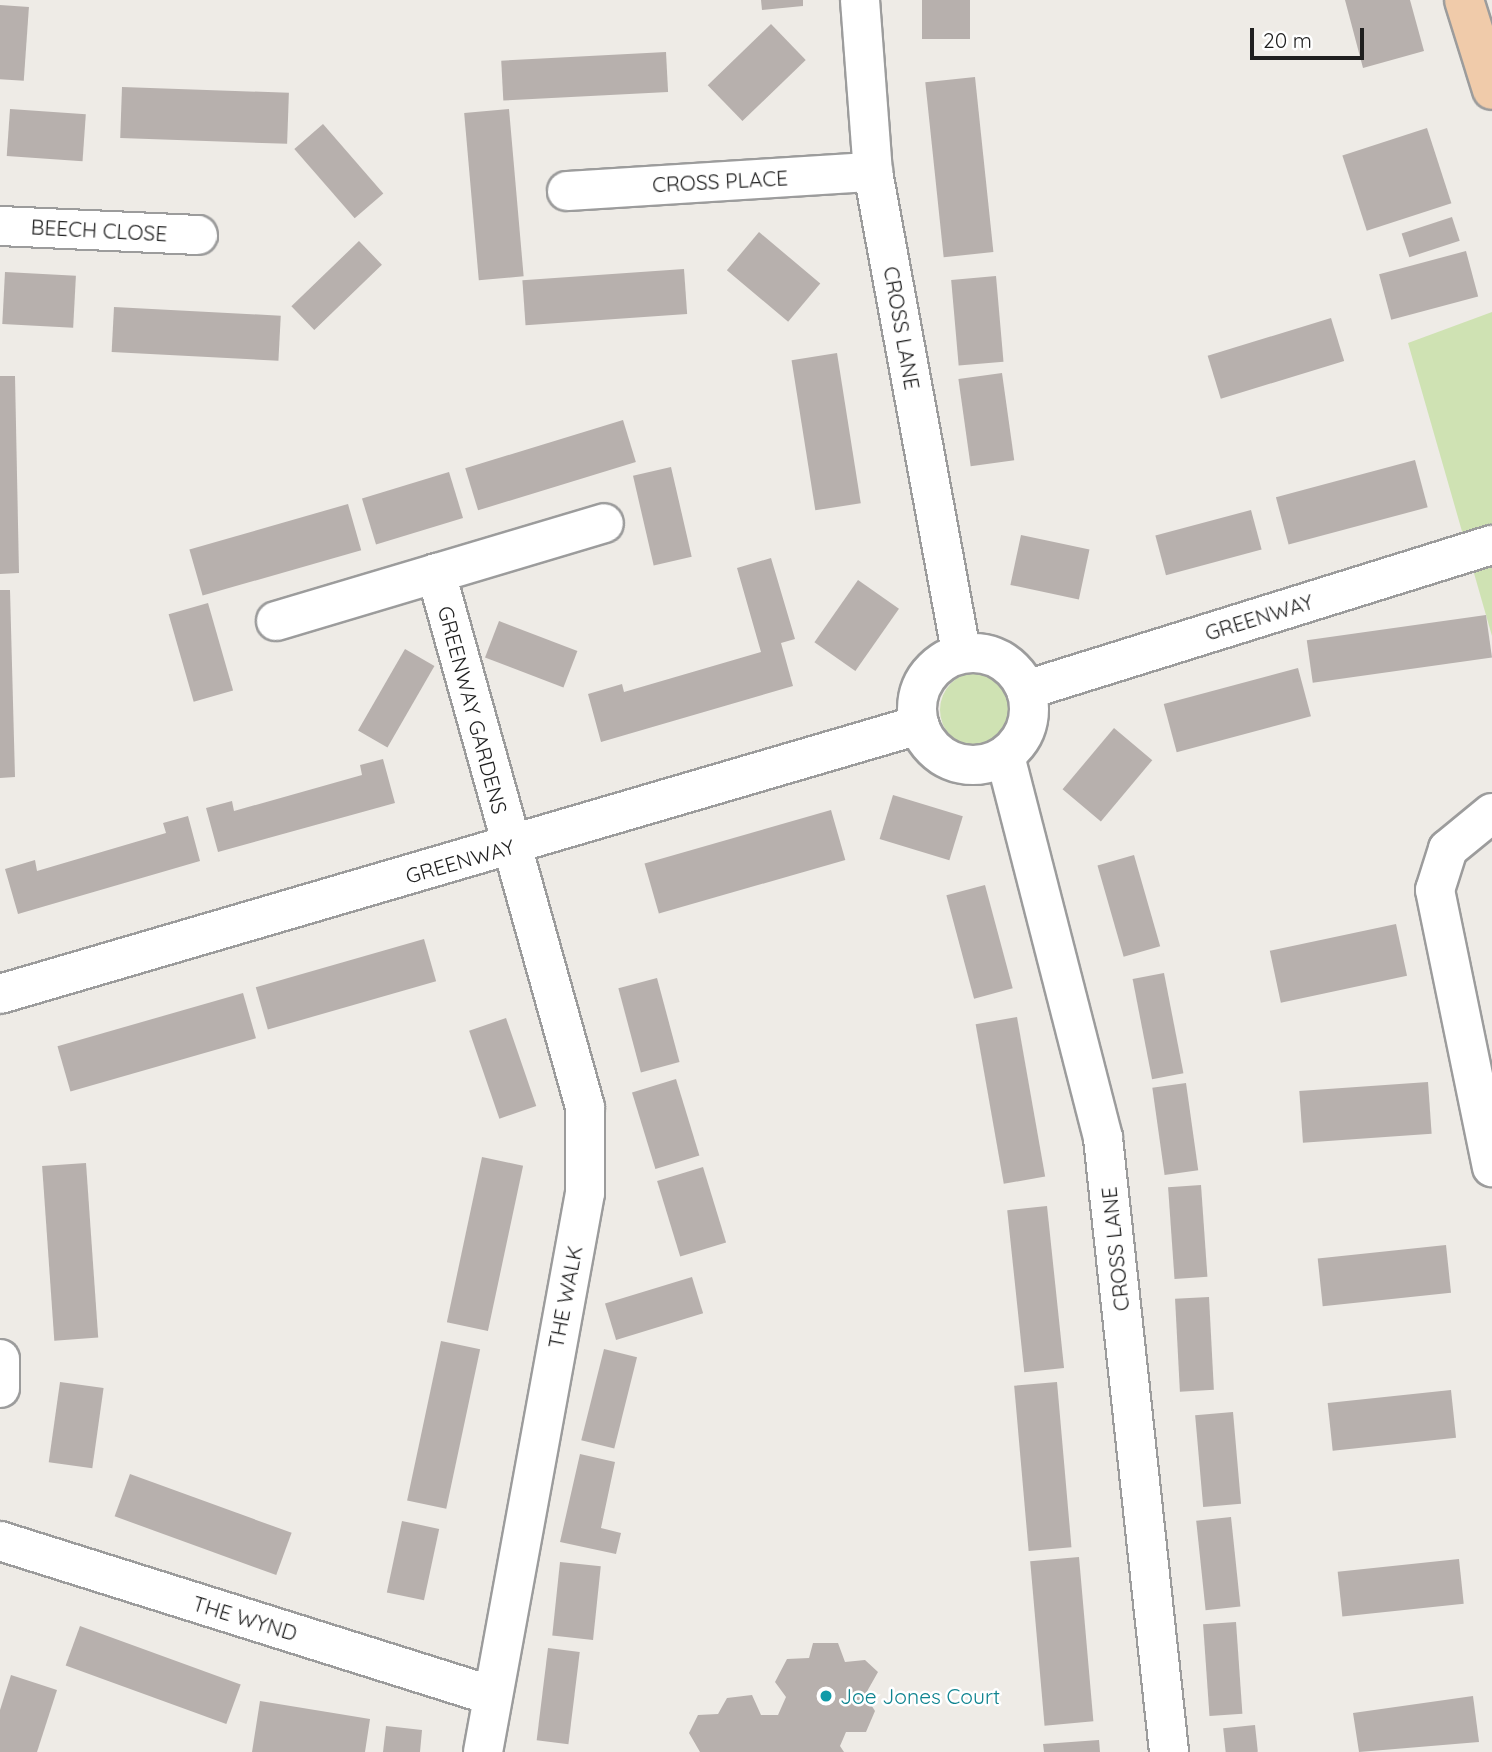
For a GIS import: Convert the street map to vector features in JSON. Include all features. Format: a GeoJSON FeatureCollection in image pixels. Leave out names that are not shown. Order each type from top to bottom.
{"type":"FeatureCollection","features":[{"type":"Feature","properties":{"kind":"main road"},"geometry":{"type":"LineString","coordinates":[[1464,0],[1492,90]]}},
{"type":"Feature","properties":{"kind":"street","name":"CROSS LANE"},"geometry":{"type":"LineString","coordinates":[[860,0],[873,172],[961,653]]}},
{"type":"Feature","properties":{"kind":"street","name":"CROSS PLACE"},"geometry":{"type":"LineString","coordinates":[[567,191],[873,172]]}},
{"type":"Feature","properties":{"kind":"street","name":"BEECH CLOSE"},"geometry":{"type":"LineString","coordinates":[[0,226],[198,235]]}},
{"type":"Feature","properties":{"kind":"street"},"geometry":{"type":"LineString","coordinates":[[276,621],[604,523]]}},
{"type":"Feature","properties":{"kind":"street","name":"GREENWAY"},"geometry":{"type":"LineString","coordinates":[[1026,690],[1492,545]]}},
{"type":"Feature","properties":{"kind":"street","name":"GREENWAY GARDENS"},"geometry":{"type":"LineString","coordinates":[[436,573],[510,846]]}},
{"type":"Feature","properties":{"kind":"street"},"geometry":{"type":"LineString","coordinates":[[961,653],[1001,659],[1026,690],[1027,727],[1005,756],[964,765],[928,744],[919,725],[924,680],[961,653]]}},
{"type":"Feature","properties":{"kind":"street","name":"GREENWAY"},"geometry":{"type":"LineString","coordinates":[[0,994],[919,725]]}},
{"type":"Feature","properties":{"kind":"street","name":"CROSS LANE"},"geometry":{"type":"LineString","coordinates":[[1005,756],[1103,1138],[1169,1752]]}},
{"type":"Feature","properties":{"kind":"street"},"geometry":{"type":"LineString","coordinates":[[1492,813],[1448,849],[1435,890],[1492,1167]]}},
{"type":"Feature","properties":{"kind":"street","name":"THE WALK"},"geometry":{"type":"LineString","coordinates":[[482,1752],[490,1695],[585,1193],[585,1107],[510,846]]}},
{"type":"Feature","properties":{"kind":"street"},"geometry":{"type":"LineString","coordinates":[[0,1359],[0,1388]]}},
{"type":"Feature","properties":{"kind":"street","name":"THE WYND"},"geometry":{"type":"LineString","coordinates":[[0,1541],[490,1695]]}},
{"type":"Feature","properties":{"kind":"green space"},"geometry":{"type":"Polygon","coordinates":[[[1492,312],[1492,636],[1408,343],[1492,312]]]}},
{"type":"Feature","properties":{"kind":"green space"},"geometry":{"type":"Polygon","coordinates":[[[978,672],[993,675],[1005,683],[1013,695],[1016,710],[1013,725],[1005,737],[993,745],[978,748],[963,745],[951,737],[943,725],[940,710],[943,695],[951,683],[963,675],[978,672]]]}},
{"type":"Feature","properties":{"kind":"building"},"geometry":{"type":"Polygon","coordinates":[[[761,0],[803,0],[803,6],[762,10],[761,0]]]}},
{"type":"Feature","properties":{"kind":"building"},"geometry":{"type":"Polygon","coordinates":[[[922,0],[970,0],[970,39],[922,39],[922,0]]]}},
{"type":"Feature","properties":{"kind":"building"},"geometry":{"type":"Polygon","coordinates":[[[1345,0],[1410,0],[1424,51],[1363,68],[1345,0]]]}},
{"type":"Feature","properties":{"kind":"building"},"geometry":{"type":"Polygon","coordinates":[[[0,5],[29,7],[24,81],[0,79],[0,5]]]}},
{"type":"Feature","properties":{"kind":"building"},"geometry":{"type":"Polygon","coordinates":[[[771,24],[806,60],[742,121],[708,85],[771,24]]]}},
{"type":"Feature","properties":{"kind":"building"},"geometry":{"type":"Polygon","coordinates":[[[666,52],[668,92],[503,101],[501,61],[666,52]]]}},
{"type":"Feature","properties":{"kind":"building"},"geometry":{"type":"Polygon","coordinates":[[[975,77],[993,252],[944,257],[925,82],[975,77]]]}},
{"type":"Feature","properties":{"kind":"building"},"geometry":{"type":"Polygon","coordinates":[[[122,87],[289,93],[287,144],[120,138],[122,87]]]}},
{"type":"Feature","properties":{"kind":"building"},"geometry":{"type":"Polygon","coordinates":[[[10,109],[86,114],[83,161],[7,156],[10,109]]]}},
{"type":"Feature","properties":{"kind":"building"},"geometry":{"type":"Polygon","coordinates":[[[509,109],[524,276],[479,280],[464,113],[509,109]]]}},
{"type":"Feature","properties":{"kind":"building"},"geometry":{"type":"Polygon","coordinates":[[[323,124],[383,193],[355,218],[294,149],[323,124]]]}},
{"type":"Feature","properties":{"kind":"building"},"geometry":{"type":"Polygon","coordinates":[[[1427,128],[1451,203],[1367,231],[1342,156],[1427,128]]]}},
{"type":"Feature","properties":{"kind":"building"},"geometry":{"type":"Polygon","coordinates":[[[1452,217],[1460,241],[1409,257],[1402,233],[1452,217]]]}},
{"type":"Feature","properties":{"kind":"building"},"geometry":{"type":"Polygon","coordinates":[[[759,232],[820,283],[788,322],[727,270],[759,232]]]}},
{"type":"Feature","properties":{"kind":"building"},"geometry":{"type":"Polygon","coordinates":[[[359,241],[382,265],[314,330],[291,306],[359,241]]]}},
{"type":"Feature","properties":{"kind":"building"},"geometry":{"type":"Polygon","coordinates":[[[1466,251],[1478,296],[1391,320],[1379,274],[1466,251]]]}},
{"type":"Feature","properties":{"kind":"building"},"geometry":{"type":"Polygon","coordinates":[[[684,269],[687,314],[526,325],[522,280],[684,269]]]}},
{"type":"Feature","properties":{"kind":"building"},"geometry":{"type":"Polygon","coordinates":[[[5,272],[76,276],[73,328],[2,324],[5,272]]]}},
{"type":"Feature","properties":{"kind":"building"},"geometry":{"type":"Polygon","coordinates":[[[996,276],[1003,362],[959,366],[951,280],[996,276]]]}},
{"type":"Feature","properties":{"kind":"building"},"geometry":{"type":"Polygon","coordinates":[[[114,307],[281,316],[278,361],[112,352],[114,307]]]}},
{"type":"Feature","properties":{"kind":"building"},"geometry":{"type":"Polygon","coordinates":[[[1331,318],[1344,361],[1221,399],[1208,356],[1331,318]]]}},
{"type":"Feature","properties":{"kind":"building"},"geometry":{"type":"Polygon","coordinates":[[[837,353],[861,503],[815,510],[792,360],[837,353]]]}},
{"type":"Feature","properties":{"kind":"building"},"geometry":{"type":"Polygon","coordinates":[[[1002,373],[1014,460],[971,466],[958,379],[1002,373]]]}},
{"type":"Feature","properties":{"kind":"building"},"geometry":{"type":"Polygon","coordinates":[[[0,376],[15,376],[19,573],[0,574],[0,376]]]}},
{"type":"Feature","properties":{"kind":"building"},"geometry":{"type":"Polygon","coordinates":[[[623,420],[636,462],[478,510],[465,468],[623,420]]]}},
{"type":"Feature","properties":{"kind":"building"},"geometry":{"type":"Polygon","coordinates":[[[1415,460],[1428,507],[1289,545],[1276,497],[1415,460]]]}},
{"type":"Feature","properties":{"kind":"building"},"geometry":{"type":"Polygon","coordinates":[[[671,467],[692,557],[654,565],[633,476],[671,467]]]}},
{"type":"Feature","properties":{"kind":"building"},"geometry":{"type":"Polygon","coordinates":[[[449,472],[463,518],[376,545],[362,499],[449,472]]]}},
{"type":"Feature","properties":{"kind":"building"},"geometry":{"type":"Polygon","coordinates":[[[348,504],[361,550],[203,596],[189,549],[348,504]]]}},
{"type":"Feature","properties":{"kind":"building"},"geometry":{"type":"Polygon","coordinates":[[[1251,510],[1262,550],[1166,575],[1155,536],[1251,510]]]}},
{"type":"Feature","properties":{"kind":"building"},"geometry":{"type":"Polygon","coordinates":[[[1021,535],[1089,550],[1079,599],[1010,585],[1021,535]]]}},
{"type":"Feature","properties":{"kind":"building"},"geometry":{"type":"Polygon","coordinates":[[[771,558],[795,639],[781,643],[793,686],[601,742],[588,694],[622,684],[624,692],[761,652],[737,568],[771,558]]]}},
{"type":"Feature","properties":{"kind":"building"},"geometry":{"type":"Polygon","coordinates":[[[858,580],[899,609],[855,671],[814,642],[858,580]]]}},
{"type":"Feature","properties":{"kind":"building"},"geometry":{"type":"Polygon","coordinates":[[[0,590],[10,590],[15,777],[0,778],[0,590]]]}},
{"type":"Feature","properties":{"kind":"building"},"geometry":{"type":"Polygon","coordinates":[[[208,603],[233,690],[194,702],[169,614],[208,603]]]}},
{"type":"Feature","properties":{"kind":"building"},"geometry":{"type":"Polygon","coordinates":[[[1486,615],[1492,658],[1313,683],[1307,640],[1486,615]]]}},
{"type":"Feature","properties":{"kind":"building"},"geometry":{"type":"Polygon","coordinates":[[[499,621],[577,651],[563,688],[485,657],[499,621]]]}},
{"type":"Feature","properties":{"kind":"building"},"geometry":{"type":"Polygon","coordinates":[[[405,649],[434,666],[387,747],[358,730],[405,649]]]}},
{"type":"Feature","properties":{"kind":"building"},"geometry":{"type":"Polygon","coordinates":[[[1298,668],[1311,716],[1177,752],[1164,704],[1298,668]]]}},
{"type":"Feature","properties":{"kind":"building"},"geometry":{"type":"Polygon","coordinates":[[[1114,728],[1152,760],[1101,821],[1063,789],[1114,728]]]}},
{"type":"Feature","properties":{"kind":"building"},"geometry":{"type":"Polygon","coordinates":[[[383,759],[395,803],[218,852],[206,808],[232,801],[234,811],[362,775],[360,765],[383,759]]]}},
{"type":"Feature","properties":{"kind":"building"},"geometry":{"type":"Polygon","coordinates":[[[893,795],[963,816],[949,860],[880,839],[893,795]]]}},
{"type":"Feature","properties":{"kind":"building"},"geometry":{"type":"Polygon","coordinates":[[[831,810],[845,860],[659,913],[645,863],[831,810]]]}},
{"type":"Feature","properties":{"kind":"building"},"geometry":{"type":"Polygon","coordinates":[[[188,816],[200,861],[18,914],[5,869],[35,860],[37,871],[166,833],[163,823],[188,816]]]}},
{"type":"Feature","properties":{"kind":"building"},"geometry":{"type":"Polygon","coordinates":[[[1134,855],[1160,946],[1124,957],[1097,865],[1134,855]]]}},
{"type":"Feature","properties":{"kind":"building"},"geometry":{"type":"Polygon","coordinates":[[[985,885],[1013,988],[974,999],[946,895],[985,885]]]}},
{"type":"Feature","properties":{"kind":"building"},"geometry":{"type":"Polygon","coordinates":[[[1396,924],[1407,976],[1281,1003],[1270,951],[1396,924]]]}},
{"type":"Feature","properties":{"kind":"building"},"geometry":{"type":"Polygon","coordinates":[[[424,939],[436,981],[268,1030],[256,987],[424,939]]]}},
{"type":"Feature","properties":{"kind":"building"},"geometry":{"type":"Polygon","coordinates":[[[1164,973],[1183,1073],[1152,1079],[1133,979],[1164,973]]]}},
{"type":"Feature","properties":{"kind":"building"},"geometry":{"type":"Polygon","coordinates":[[[657,978],[680,1062],[641,1072],[618,988],[657,978]]]}},
{"type":"Feature","properties":{"kind":"building"},"geometry":{"type":"Polygon","coordinates":[[[243,993],[256,1038],[70,1091],[57,1046],[243,993]]]}},
{"type":"Feature","properties":{"kind":"building"},"geometry":{"type":"Polygon","coordinates":[[[1017,1017],[1045,1177],[1004,1184],[976,1024],[1017,1017]]]}},
{"type":"Feature","properties":{"kind":"building"},"geometry":{"type":"Polygon","coordinates":[[[506,1018],[536,1106],[499,1119],[469,1031],[506,1018]]]}},
{"type":"Feature","properties":{"kind":"building"},"geometry":{"type":"Polygon","coordinates":[[[676,1079],[699,1156],[655,1169],[632,1092],[676,1079]]]}},
{"type":"Feature","properties":{"kind":"building"},"geometry":{"type":"Polygon","coordinates":[[[1428,1082],[1432,1134],[1303,1143],[1299,1091],[1428,1082]]]}},
{"type":"Feature","properties":{"kind":"building"},"geometry":{"type":"Polygon","coordinates":[[[1186,1083],[1198,1170],[1165,1175],[1152,1088],[1186,1083]]]}},
{"type":"Feature","properties":{"kind":"building"},"geometry":{"type":"Polygon","coordinates":[[[482,1157],[523,1166],[488,1331],[447,1322],[482,1157]]]}},
{"type":"Feature","properties":{"kind":"building"},"geometry":{"type":"Polygon","coordinates":[[[86,1163],[98,1338],[54,1341],[42,1166],[86,1163]]]}},
{"type":"Feature","properties":{"kind":"building"},"geometry":{"type":"Polygon","coordinates":[[[703,1167],[726,1243],[680,1257],[657,1181],[703,1167]]]}},
{"type":"Feature","properties":{"kind":"building"},"geometry":{"type":"Polygon","coordinates":[[[1201,1185],[1207,1277],[1174,1279],[1168,1187],[1201,1185]]]}},
{"type":"Feature","properties":{"kind":"building"},"geometry":{"type":"Polygon","coordinates":[[[1047,1206],[1064,1368],[1024,1372],[1007,1210],[1047,1206]]]}},
{"type":"Feature","properties":{"kind":"building"},"geometry":{"type":"Polygon","coordinates":[[[1446,1245],[1451,1293],[1323,1306],[1318,1258],[1446,1245]]]}},
{"type":"Feature","properties":{"kind":"building"},"geometry":{"type":"Polygon","coordinates":[[[692,1277],[703,1313],[616,1340],[605,1304],[692,1277]]]}},
{"type":"Feature","properties":{"kind":"building"},"geometry":{"type":"Polygon","coordinates":[[[1209,1297],[1214,1390],[1180,1392],[1175,1299],[1209,1297]]]}},
{"type":"Feature","properties":{"kind":"building"},"geometry":{"type":"Polygon","coordinates":[[[441,1341],[480,1349],[446,1509],[407,1500],[441,1341]]]}},
{"type":"Feature","properties":{"kind":"building"},"geometry":{"type":"Polygon","coordinates":[[[604,1349],[637,1357],[614,1448],[581,1440],[604,1349]]]}},
{"type":"Feature","properties":{"kind":"building"},"geometry":{"type":"Polygon","coordinates":[[[60,1382],[104,1388],[92,1468],[49,1462],[60,1382]]]}},
{"type":"Feature","properties":{"kind":"building"},"geometry":{"type":"Polygon","coordinates":[[[1057,1382],[1071,1547],[1029,1551],[1014,1386],[1057,1382]]]}},
{"type":"Feature","properties":{"kind":"building"},"geometry":{"type":"Polygon","coordinates":[[[1451,1390],[1456,1438],[1333,1451],[1328,1403],[1451,1390]]]}},
{"type":"Feature","properties":{"kind":"building"},"geometry":{"type":"Polygon","coordinates":[[[1233,1412],[1241,1504],[1203,1507],[1195,1415],[1233,1412]]]}},
{"type":"Feature","properties":{"kind":"building"},"geometry":{"type":"Polygon","coordinates":[[[580,1454],[615,1462],[601,1528],[621,1533],[616,1554],[560,1542],[580,1454]]]}},
{"type":"Feature","properties":{"kind":"building"},"geometry":{"type":"Polygon","coordinates":[[[130,1474],[292,1533],[276,1575],[115,1516],[130,1474]]]}},
{"type":"Feature","properties":{"kind":"building"},"geometry":{"type":"Polygon","coordinates":[[[1231,1517],[1240,1607],[1206,1610],[1196,1521],[1231,1517]]]}},
{"type":"Feature","properties":{"kind":"building"},"geometry":{"type":"Polygon","coordinates":[[[402,1521],[439,1529],[424,1600],[387,1592],[402,1521]]]}},
{"type":"Feature","properties":{"kind":"building"},"geometry":{"type":"Polygon","coordinates":[[[1079,1557],[1093,1721],[1045,1726],[1030,1561],[1079,1557]]]}},
{"type":"Feature","properties":{"kind":"building"},"geometry":{"type":"Polygon","coordinates":[[[1459,1559],[1464,1604],[1342,1617],[1338,1572],[1459,1559]]]}},
{"type":"Feature","properties":{"kind":"building"},"geometry":{"type":"Polygon","coordinates":[[[560,1562],[601,1566],[593,1640],[552,1636],[560,1562]]]}},
{"type":"Feature","properties":{"kind":"building"},"geometry":{"type":"Polygon","coordinates":[[[1236,1622],[1242,1714],[1209,1716],[1203,1624],[1236,1622]]]}},
{"type":"Feature","properties":{"kind":"building"},"geometry":{"type":"Polygon","coordinates":[[[80,1626],[241,1684],[226,1724],[66,1665],[80,1626]]]}},
{"type":"Feature","properties":{"kind":"building","name":"Joe Jones Court"},"geometry":{"type":"Polygon","coordinates":[[[813,1643],[838,1643],[845,1662],[865,1660],[878,1672],[865,1695],[875,1711],[866,1732],[846,1732],[840,1746],[844,1752],[700,1752],[689,1733],[698,1715],[718,1714],[727,1698],[752,1695],[761,1715],[778,1715],[786,1697],[775,1682],[787,1659],[809,1658],[813,1643]]]}},
{"type":"Feature","properties":{"kind":"building"},"geometry":{"type":"Polygon","coordinates":[[[548,1648],[580,1652],[568,1744],[537,1740],[548,1648]]]}},
{"type":"Feature","properties":{"kind":"building"},"geometry":{"type":"Polygon","coordinates":[[[11,1675],[57,1690],[37,1752],[0,1752],[0,1710],[11,1675]]]}},
{"type":"Feature","properties":{"kind":"building"},"geometry":{"type":"Polygon","coordinates":[[[1473,1696],[1479,1742],[1359,1752],[1353,1713],[1473,1696]]]}},
{"type":"Feature","properties":{"kind":"building"},"geometry":{"type":"Polygon","coordinates":[[[260,1701],[370,1719],[365,1752],[252,1752],[260,1701]]]}},
{"type":"Feature","properties":{"kind":"building"},"geometry":{"type":"Polygon","coordinates":[[[1255,1725],[1258,1752],[1226,1752],[1223,1728],[1255,1725]]]}},
{"type":"Feature","properties":{"kind":"building"},"geometry":{"type":"Polygon","coordinates":[[[386,1726],[422,1730],[420,1752],[383,1752],[386,1726]]]}},
{"type":"Feature","properties":{"kind":"building"},"geometry":{"type":"Polygon","coordinates":[[[1099,1740],[1100,1752],[1044,1752],[1043,1744],[1099,1740]]]}},
{"type":"Feature","properties":{"kind":"place","name":"Joe Jones Court"},"geometry":{"type":"Point","coordinates":[826,1696]}}]}
